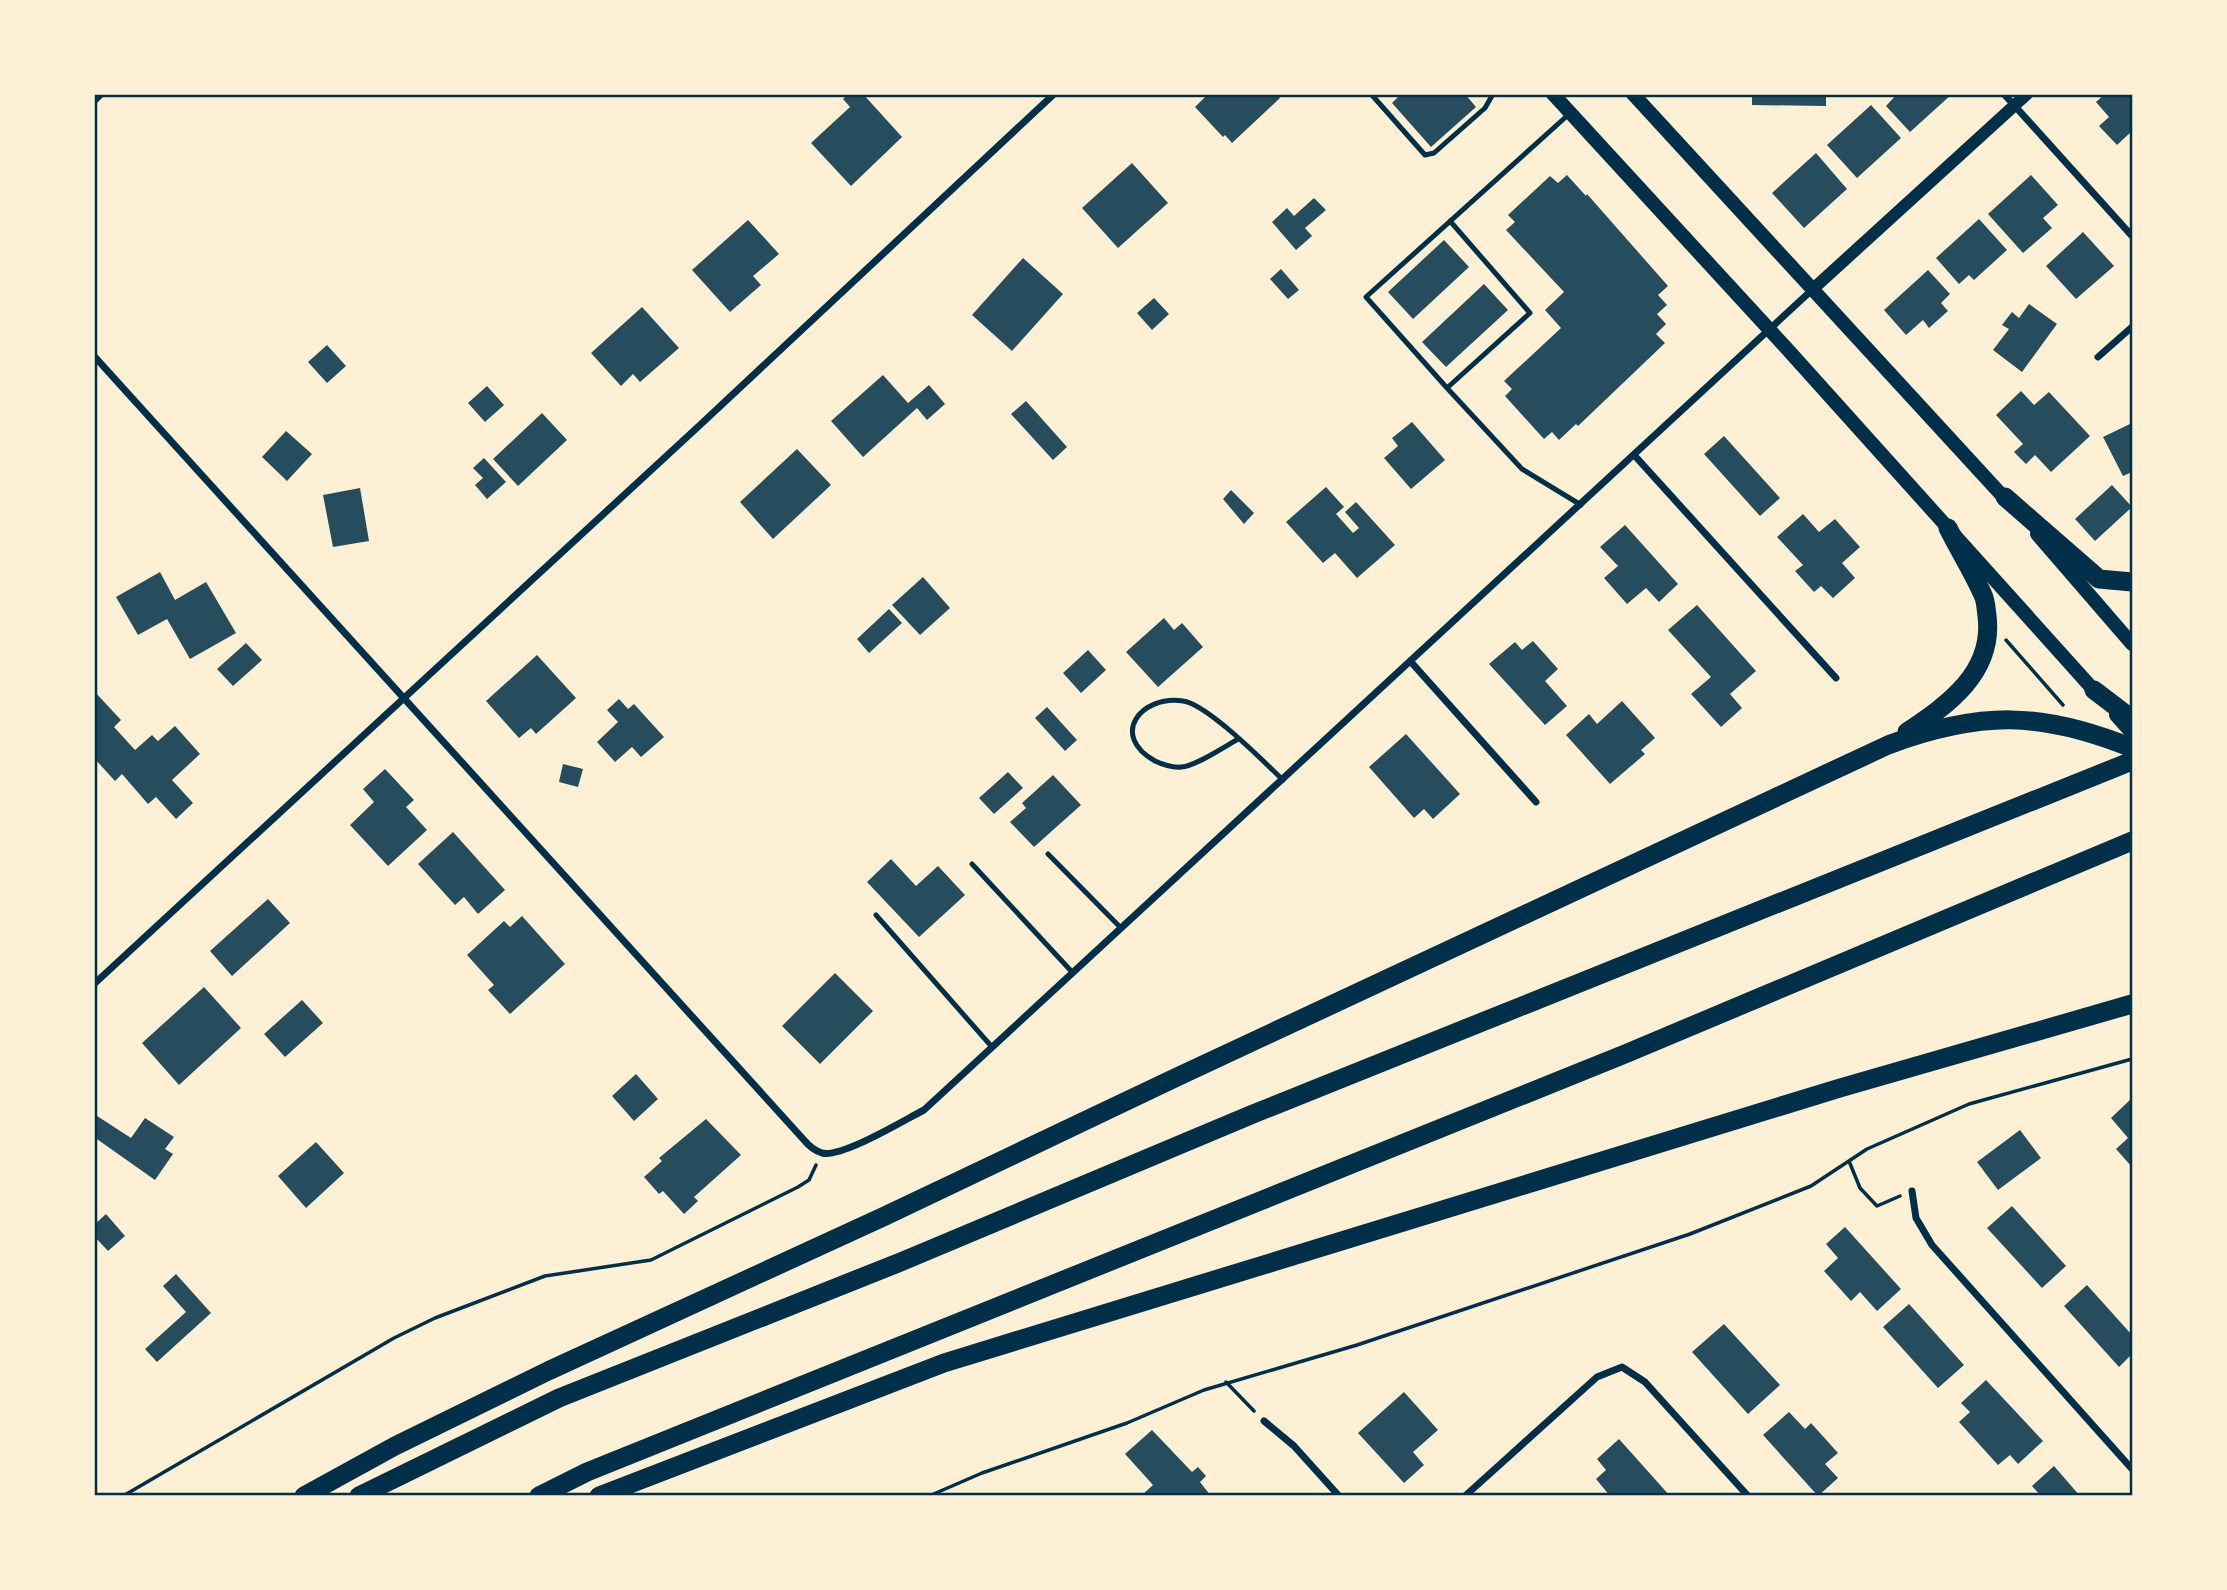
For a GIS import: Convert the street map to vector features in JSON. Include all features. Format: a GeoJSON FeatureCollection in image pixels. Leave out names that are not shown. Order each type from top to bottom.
{"type":"FeatureCollection","features":[{"type":"Feature","properties":{"kind":"highway"},"geometry":{"type":"LineString","coordinates":[[2004,497],[2099,579],[2133,582]]}},
{"type":"Feature","properties":{"kind":"highway"},"geometry":{"type":"LineString","coordinates":[[1888,744],[1949,702],[1966,686],[1979,666],[1986,648],[1988,627],[1984,597],[1948,528]]}},
{"type":"Feature","properties":{"kind":"highway"},"geometry":{"type":"LineString","coordinates":[[2094,690],[2133,719]]}},
{"type":"Feature","properties":{"kind":"highway"},"geometry":{"type":"LineString","coordinates":[[304,1496],[395,1446],[548,1371],[885,1216],[1888,744],[1962,722],[2005,718],[2085,729],[2133,748]]}},
{"type":"Feature","properties":{"kind":"highway"},"geometry":{"type":"LineString","coordinates":[[359,1496],[558,1398],[903,1261],[1253,1114],[2133,761]]}},
{"type":"Feature","properties":{"kind":"highway"},"geometry":{"type":"LineString","coordinates":[[539,1496],[587,1472],[1612,1059],[2133,841]]}},
{"type":"Feature","properties":{"kind":"highway"},"geometry":{"type":"LineString","coordinates":[[599,1496],[944,1363],[2129,1000]]}},
{"type":"Feature","properties":{"kind":"main road"},"geometry":{"type":"LineString","coordinates":[[1553,94],[2133,733]]}},
{"type":"Feature","properties":{"kind":"main road"},"geometry":{"type":"LineString","coordinates":[[1633,94],[2004,497],[2133,644]]}},
{"type":"Feature","properties":{"kind":"street"},"geometry":{"type":"LineString","coordinates":[[94,101],[101,94]]}},
{"type":"Feature","properties":{"kind":"street"},"geometry":{"type":"LineString","coordinates":[[94,984],[1054,94]]}},
{"type":"Feature","properties":{"kind":"street"},"geometry":{"type":"LineString","coordinates":[[2004,94],[2133,236]]}},
{"type":"Feature","properties":{"kind":"street"},"geometry":{"type":"LineString","coordinates":[[94,356],[804,1140],[821,1153],[832,1154],[924,1110],[1411,663],[1768,328],[2027,94]]}},
{"type":"Feature","properties":{"kind":"street"},"geometry":{"type":"LineString","coordinates":[[2098,357],[2133,327]]}},
{"type":"Feature","properties":{"kind":"street"},"geometry":{"type":"LineString","coordinates":[[1634,456],[1836,678]]}},
{"type":"Feature","properties":{"kind":"street"},"geometry":{"type":"LineString","coordinates":[[1411,663],[1536,802]]}},
{"type":"Feature","properties":{"kind":"street"},"geometry":{"type":"LineString","coordinates":[[1912,1191],[1916,1218],[1932,1245],[2133,1469]]}},
{"type":"Feature","properties":{"kind":"street"},"geometry":{"type":"LineString","coordinates":[[1465,1496],[1597,1377],[1622,1367],[1645,1382],[1748,1496]]}},
{"type":"Feature","properties":{"kind":"street"},"geometry":{"type":"LineString","coordinates":[[1264,1421],[1294,1446],[1339,1496]]}},
{"type":"Feature","properties":{"kind":"lane"},"geometry":{"type":"LineString","coordinates":[[1371,94],[1425,155],[1434,153],[1485,108],[1493,94]]}},
{"type":"Feature","properties":{"kind":"lane"},"geometry":{"type":"LineString","coordinates":[[1570,113],[1366,298],[1522,469],[1581,505]]}},
{"type":"Feature","properties":{"kind":"lane"},"geometry":{"type":"LineString","coordinates":[[1447,388],[1530,313],[1450,221]]}},
{"type":"Feature","properties":{"kind":"lane"},"geometry":{"type":"LineString","coordinates":[[1238,739],[1182,768],[1159,763],[1141,752],[1132,737],[1134,723],[1142,710],[1159,702],[1185,701],[1206,712],[1238,739],[1283,780]]}},
{"type":"Feature","properties":{"kind":"lane"},"geometry":{"type":"LineString","coordinates":[[1048,854],[1121,928]]}},
{"type":"Feature","properties":{"kind":"lane"},"geometry":{"type":"LineString","coordinates":[[972,864],[1073,973]]}},
{"type":"Feature","properties":{"kind":"lane"},"geometry":{"type":"LineString","coordinates":[[876,915],[992,1047]]}},
{"type":"Feature","properties":{"kind":"path"},"geometry":{"type":"LineString","coordinates":[[1988,627],[1997,630],[2059,701]]}},
{"type":"Feature","properties":{"kind":"path"},"geometry":{"type":"LineString","coordinates":[[929,1496],[982,1473],[1127,1423],[1226,1382],[1357,1345],[1690,1234],[1811,1186],[1867,1149],[1969,1104],[2018,1093],[2131,1060]]}},
{"type":"Feature","properties":{"kind":"path"},"geometry":{"type":"LineString","coordinates":[[123,1496],[394,1338],[435,1318],[545,1276],[651,1260],[798,1187],[809,1180],[821,1153]]}},
{"type":"Feature","properties":{"kind":"path"},"geometry":{"type":"LineString","coordinates":[[1849,1161],[1860,1188],[1877,1206],[1912,1191]]}},
{"type":"Feature","properties":{"kind":"path"},"geometry":{"type":"LineString","coordinates":[[1226,1382],[1264,1421]]}},
{"type":"Feature","properties":{"kind":"building"},"geometry":{"type":"Polygon","coordinates":[[[848,94],[863,94],[902,137],[851,186],[811,143],[850,107],[843,99],[848,94]]]}},
{"type":"Feature","properties":{"kind":"building"},"geometry":{"type":"Polygon","coordinates":[[[1208,94],[1277,94],[1280,98],[1232,143],[1195,107],[1208,94]]]}},
{"type":"Feature","properties":{"kind":"building"},"geometry":{"type":"Polygon","coordinates":[[[1401,94],[1465,94],[1476,107],[1431,147],[1392,103],[1401,94]]]}},
{"type":"Feature","properties":{"kind":"building"},"geometry":{"type":"Polygon","coordinates":[[[1752,94],[1826,94],[1826,106],[1752,105],[1752,94]]]}},
{"type":"Feature","properties":{"kind":"building"},"geometry":{"type":"Polygon","coordinates":[[[1897,94],[1952,94],[1910,132],[1886,106],[1897,94]]]}},
{"type":"Feature","properties":{"kind":"building"},"geometry":{"type":"Polygon","coordinates":[[[2105,94],[2132,94],[2132,131],[2117,145],[2099,126],[2109,117],[2096,102],[2105,94]]]}},
{"type":"Feature","properties":{"kind":"building"},"geometry":{"type":"Polygon","coordinates":[[[1871,105],[1901,138],[1857,178],[1827,145],[1871,105]]]}},
{"type":"Feature","properties":{"kind":"building"},"geometry":{"type":"Polygon","coordinates":[[[1816,153],[1847,189],[1804,228],[1772,193],[1816,153]]]}},
{"type":"Feature","properties":{"kind":"building"},"geometry":{"type":"Polygon","coordinates":[[[1132,163],[1168,203],[1118,248],[1082,208],[1132,163]]]}},
{"type":"Feature","properties":{"kind":"building"},"geometry":{"type":"Polygon","coordinates":[[[1567,175],[1668,286],[1658,295],[1667,305],[1657,314],[1666,324],[1656,334],[1665,343],[1578,426],[1576,424],[1559,440],[1552,432],[1544,439],[1505,396],[1512,389],[1504,381],[1561,328],[1545,310],[1564,292],[1506,230],[1515,222],[1508,215],[1550,176],[1558,183],[1567,175]]]}},
{"type":"Feature","properties":{"kind":"building"},"geometry":{"type":"Polygon","coordinates":[[[2031,175],[2058,205],[2043,218],[2052,228],[2023,253],[1988,214],[2031,175]]]}},
{"type":"Feature","properties":{"kind":"building"},"geometry":{"type":"Polygon","coordinates":[[[1314,198],[1326,210],[1305,228],[1312,236],[1296,250],[1272,222],[1287,208],[1294,216],[1314,198]]]}},
{"type":"Feature","properties":{"kind":"building"},"geometry":{"type":"Polygon","coordinates":[[[1979,219],[2007,250],[1974,280],[1969,275],[1959,284],[1936,258],[1979,219]]]}},
{"type":"Feature","properties":{"kind":"building"},"geometry":{"type":"Polygon","coordinates":[[[748,220],[779,254],[753,276],[761,285],[730,312],[692,270],[748,220]]]}},
{"type":"Feature","properties":{"kind":"building"},"geometry":{"type":"Polygon","coordinates":[[[2083,232],[2114,266],[2076,299],[2046,266],[2083,232]]]}},
{"type":"Feature","properties":{"kind":"building"},"geometry":{"type":"Polygon","coordinates":[[[1444,240],[1469,267],[1413,319],[1388,292],[1444,240]]]}},
{"type":"Feature","properties":{"kind":"building"},"geometry":{"type":"Polygon","coordinates":[[[1023,258],[1063,294],[1012,351],[972,315],[1023,258]]]}},
{"type":"Feature","properties":{"kind":"building"},"geometry":{"type":"Polygon","coordinates":[[[1281,269],[1299,290],[1288,299],[1270,279],[1281,269]]]}},
{"type":"Feature","properties":{"kind":"building"},"geometry":{"type":"Polygon","coordinates":[[[1928,270],[1950,294],[1941,303],[1948,311],[1929,328],[1923,320],[1906,335],[1884,310],[1928,270]]]}},
{"type":"Feature","properties":{"kind":"building"},"geometry":{"type":"Polygon","coordinates":[[[1484,284],[1508,310],[1446,367],[1422,342],[1484,284]]]}},
{"type":"Feature","properties":{"kind":"building"},"geometry":{"type":"Polygon","coordinates":[[[1154,298],[1169,314],[1152,330],[1137,313],[1154,298]]]}},
{"type":"Feature","properties":{"kind":"building"},"geometry":{"type":"Polygon","coordinates":[[[2029,304],[2057,324],[2022,372],[1993,350],[2009,329],[2002,325],[2012,312],[2019,318],[2029,304]]]}},
{"type":"Feature","properties":{"kind":"building"},"geometry":{"type":"Polygon","coordinates":[[[642,307],[679,348],[640,382],[633,374],[621,386],[591,353],[642,307]]]}},
{"type":"Feature","properties":{"kind":"building"},"geometry":{"type":"Polygon","coordinates":[[[327,345],[346,366],[327,383],[308,362],[327,345]]]}},
{"type":"Feature","properties":{"kind":"building"},"geometry":{"type":"Polygon","coordinates":[[[883,375],[908,403],[929,385],[945,404],[927,420],[917,408],[863,457],[831,421],[883,375]]]}},
{"type":"Feature","properties":{"kind":"building"},"geometry":{"type":"Polygon","coordinates":[[[487,386],[504,405],[485,422],[468,403],[487,386]]]}},
{"type":"Feature","properties":{"kind":"building"},"geometry":{"type":"Polygon","coordinates":[[[2021,391],[2034,405],[2049,392],[2090,436],[2051,472],[2035,455],[2026,464],[2014,452],[2023,444],[1996,415],[2021,391]]]}},
{"type":"Feature","properties":{"kind":"building"},"geometry":{"type":"Polygon","coordinates":[[[1026,401],[1067,447],[1053,460],[1011,414],[1026,401]]]}},
{"type":"Feature","properties":{"kind":"building"},"geometry":{"type":"Polygon","coordinates":[[[542,413],[567,440],[518,486],[493,459],[542,413]]]}},
{"type":"Feature","properties":{"kind":"building"},"geometry":{"type":"Polygon","coordinates":[[[1412,422],[1445,460],[1411,489],[1384,458],[1398,446],[1392,438],[1412,422]]]}},
{"type":"Feature","properties":{"kind":"building"},"geometry":{"type":"Polygon","coordinates":[[[2132,423],[2132,472],[2123,476],[2103,437],[2132,423]]]}},
{"type":"Feature","properties":{"kind":"building"},"geometry":{"type":"Polygon","coordinates":[[[286,431],[312,454],[287,481],[262,457],[286,431]]]}},
{"type":"Feature","properties":{"kind":"building"},"geometry":{"type":"Polygon","coordinates":[[[1724,436],[1780,498],[1760,516],[1704,454],[1724,436]]]}},
{"type":"Feature","properties":{"kind":"building"},"geometry":{"type":"Polygon","coordinates":[[[797,449],[831,485],[773,539],[740,502],[797,449]]]}},
{"type":"Feature","properties":{"kind":"building"},"geometry":{"type":"Polygon","coordinates":[[[484,458],[506,482],[487,499],[475,485],[483,478],[473,468],[484,458]]]}},
{"type":"Feature","properties":{"kind":"building"},"geometry":{"type":"Polygon","coordinates":[[[2112,485],[2132,507],[2095,541],[2075,519],[2112,485]]]}},
{"type":"Feature","properties":{"kind":"building"},"geometry":{"type":"Polygon","coordinates":[[[1326,487],[1344,507],[1336,514],[1353,533],[1359,528],[1345,512],[1356,502],[1395,545],[1357,578],[1335,553],[1323,563],[1286,522],[1326,487]]]}},
{"type":"Feature","properties":{"kind":"building"},"geometry":{"type":"Polygon","coordinates":[[[360,488],[369,541],[333,547],[323,495],[360,488]]]}},
{"type":"Feature","properties":{"kind":"building"},"geometry":{"type":"Polygon","coordinates":[[[1231,490],[1254,513],[1244,524],[1223,499],[1231,490]]]}},
{"type":"Feature","properties":{"kind":"building"},"geometry":{"type":"Polygon","coordinates":[[[1803,514],[1819,532],[1835,519],[1860,547],[1842,563],[1855,578],[1833,598],[1821,586],[1814,592],[1795,571],[1803,565],[1777,537],[1803,514]]]}},
{"type":"Feature","properties":{"kind":"building"},"geometry":{"type":"Polygon","coordinates":[[[1625,525],[1678,584],[1659,602],[1646,588],[1627,604],[1604,578],[1618,566],[1600,547],[1625,525]]]}},
{"type":"Feature","properties":{"kind":"building"},"geometry":{"type":"Polygon","coordinates":[[[160,572],[175,600],[206,582],[236,633],[190,659],[167,619],[138,635],[116,597],[160,572]]]}},
{"type":"Feature","properties":{"kind":"building"},"geometry":{"type":"Polygon","coordinates":[[[923,577],[950,608],[920,635],[892,605],[923,577]]]}},
{"type":"Feature","properties":{"kind":"building"},"geometry":{"type":"Polygon","coordinates":[[[1697,605],[1756,671],[1730,694],[1742,708],[1721,727],[1691,694],[1711,677],[1668,630],[1697,605]]]}},
{"type":"Feature","properties":{"kind":"building"},"geometry":{"type":"Polygon","coordinates":[[[889,609],[902,623],[869,653],[857,639],[889,609]]]}},
{"type":"Feature","properties":{"kind":"building"},"geometry":{"type":"Polygon","coordinates":[[[1164,618],[1174,630],[1182,623],[1203,647],[1158,687],[1126,652],[1164,618]]]}},
{"type":"Feature","properties":{"kind":"building"},"geometry":{"type":"Polygon","coordinates":[[[1533,641],[1558,669],[1545,681],[1567,706],[1545,725],[1489,664],[1515,642],[1522,650],[1533,641]]]}},
{"type":"Feature","properties":{"kind":"building"},"geometry":{"type":"Polygon","coordinates":[[[246,643],[262,660],[233,686],[217,669],[246,643]]]}},
{"type":"Feature","properties":{"kind":"building"},"geometry":{"type":"Polygon","coordinates":[[[1088,650],[1106,670],[1081,693],[1063,673],[1088,650]]]}},
{"type":"Feature","properties":{"kind":"building"},"geometry":{"type":"Polygon","coordinates":[[[537,655],[576,698],[536,734],[531,728],[519,738],[486,701],[537,655]]]}},
{"type":"Feature","properties":{"kind":"building"},"geometry":{"type":"Polygon","coordinates":[[[94,691],[121,720],[114,727],[135,750],[152,735],[158,741],[175,726],[200,754],[172,780],[193,803],[176,819],[156,797],[148,804],[122,774],[115,781],[94,758],[94,745],[97,743],[94,741],[94,691]]]}},
{"type":"Feature","properties":{"kind":"building"},"geometry":{"type":"Polygon","coordinates":[[[619,699],[628,709],[634,704],[664,737],[641,757],[632,747],[615,762],[597,742],[618,722],[607,710],[619,699]]]}},
{"type":"Feature","properties":{"kind":"building"},"geometry":{"type":"Polygon","coordinates":[[[1622,701],[1655,738],[1641,750],[1645,754],[1610,784],[1566,735],[1589,714],[1597,724],[1622,701]]]}},
{"type":"Feature","properties":{"kind":"building"},"geometry":{"type":"Polygon","coordinates":[[[1047,707],[1077,740],[1065,751],[1035,718],[1047,707]]]}},
{"type":"Feature","properties":{"kind":"building"},"geometry":{"type":"Polygon","coordinates":[[[1406,734],[1460,794],[1433,819],[1424,809],[1414,818],[1369,767],[1406,734]]]}},
{"type":"Feature","properties":{"kind":"building"},"geometry":{"type":"Polygon","coordinates":[[[563,764],[583,769],[578,787],[559,782],[563,764]]]}},
{"type":"Feature","properties":{"kind":"building"},"geometry":{"type":"Polygon","coordinates":[[[385,769],[414,800],[406,807],[427,830],[388,866],[350,825],[374,802],[363,789],[385,769]]]}},
{"type":"Feature","properties":{"kind":"building"},"geometry":{"type":"Polygon","coordinates":[[[1008,772],[1023,788],[994,814],[979,798],[1008,772]]]}},
{"type":"Feature","properties":{"kind":"building"},"geometry":{"type":"Polygon","coordinates":[[[1053,775],[1081,805],[1034,847],[1010,822],[1026,808],[1022,803],[1053,775]]]}},
{"type":"Feature","properties":{"kind":"building"},"geometry":{"type":"Polygon","coordinates":[[[453,832],[505,890],[478,914],[464,897],[455,905],[418,864],[453,832]]]}},
{"type":"Feature","properties":{"kind":"building"},"geometry":{"type":"Polygon","coordinates":[[[891,859],[916,886],[938,866],[965,895],[919,937],[867,882],[891,859]]]}},
{"type":"Feature","properties":{"kind":"building"},"geometry":{"type":"Polygon","coordinates":[[[268,899],[290,923],[232,976],[210,951],[268,899]]]}},
{"type":"Feature","properties":{"kind":"building"},"geometry":{"type":"Polygon","coordinates":[[[522,916],[565,964],[510,1014],[488,990],[494,985],[467,955],[504,921],[510,927],[522,916]]]}},
{"type":"Feature","properties":{"kind":"building"},"geometry":{"type":"Polygon","coordinates":[[[835,973],[873,1011],[820,1064],[782,1026],[835,973]]]}},
{"type":"Feature","properties":{"kind":"building"},"geometry":{"type":"Polygon","coordinates":[[[204,987],[241,1028],[179,1085],[142,1043],[204,987]]]}},
{"type":"Feature","properties":{"kind":"building"},"geometry":{"type":"Polygon","coordinates":[[[302,1000],[323,1023],[285,1057],[264,1034],[302,1000]]]}},
{"type":"Feature","properties":{"kind":"building"},"geometry":{"type":"Polygon","coordinates":[[[636,1074],[658,1099],[634,1121],[612,1096],[636,1074]]]}},
{"type":"Feature","properties":{"kind":"building"},"geometry":{"type":"Polygon","coordinates":[[[2132,1098],[2132,1167],[2116,1149],[2128,1138],[2111,1118],[2132,1098]]]}},
{"type":"Feature","properties":{"kind":"building"},"geometry":{"type":"Polygon","coordinates":[[[94,1114],[131,1138],[145,1118],[174,1137],[165,1149],[173,1154],[155,1180],[94,1137],[94,1114]]]}},
{"type":"Feature","properties":{"kind":"building"},"geometry":{"type":"Polygon","coordinates":[[[706,1119],[741,1155],[694,1197],[698,1201],[684,1214],[663,1191],[659,1194],[644,1177],[662,1161],[659,1158],[706,1119]]]}},
{"type":"Feature","properties":{"kind":"building"},"geometry":{"type":"Polygon","coordinates":[[[2020,1130],[2041,1158],[1998,1190],[1977,1162],[2020,1130]]]}},
{"type":"Feature","properties":{"kind":"building"},"geometry":{"type":"Polygon","coordinates":[[[316,1142],[344,1173],[306,1208],[278,1176],[316,1142]]]}},
{"type":"Feature","properties":{"kind":"building"},"geometry":{"type":"Polygon","coordinates":[[[2012,1206],[2066,1266],[2042,1288],[1987,1228],[2012,1206]]]}},
{"type":"Feature","properties":{"kind":"building"},"geometry":{"type":"Polygon","coordinates":[[[106,1214],[125,1236],[108,1251],[94,1236],[94,1225],[106,1214]]]}},
{"type":"Feature","properties":{"kind":"building"},"geometry":{"type":"Polygon","coordinates":[[[1845,1227],[1901,1289],[1877,1311],[1860,1292],[1851,1301],[1824,1271],[1838,1258],[1826,1244],[1845,1227]]]}},
{"type":"Feature","properties":{"kind":"building"},"geometry":{"type":"Polygon","coordinates":[[[176,1274],[211,1313],[157,1362],[145,1349],[186,1312],[163,1286],[176,1274]]]}},
{"type":"Feature","properties":{"kind":"building"},"geometry":{"type":"Polygon","coordinates":[[[2087,1285],[2132,1335],[2132,1354],[2119,1367],[2064,1306],[2087,1285]]]}},
{"type":"Feature","properties":{"kind":"building"},"geometry":{"type":"Polygon","coordinates":[[[1909,1304],[1964,1365],[1938,1388],[1883,1327],[1909,1304]]]}},
{"type":"Feature","properties":{"kind":"building"},"geometry":{"type":"Polygon","coordinates":[[[1724,1324],[1780,1385],[1748,1414],[1692,1352],[1724,1324]]]}},
{"type":"Feature","properties":{"kind":"building"},"geometry":{"type":"Polygon","coordinates":[[[1986,1380],[2043,1441],[2018,1464],[2010,1455],[1998,1465],[1959,1422],[1970,1412],[1961,1403],[1986,1380]]]}},
{"type":"Feature","properties":{"kind":"building"},"geometry":{"type":"Polygon","coordinates":[[[1404,1392],[1438,1430],[1413,1452],[1424,1465],[1404,1483],[1358,1433],[1404,1392]]]}},
{"type":"Feature","properties":{"kind":"building"},"geometry":{"type":"Polygon","coordinates":[[[1789,1412],[1805,1429],[1811,1423],[1838,1453],[1825,1464],[1838,1478],[1818,1496],[1763,1435],[1789,1412]]]}},
{"type":"Feature","properties":{"kind":"building"},"geometry":{"type":"Polygon","coordinates":[[[1152,1430],[1192,1472],[1198,1467],[1206,1476],[1200,1482],[1211,1496],[1143,1494],[1153,1485],[1125,1454],[1152,1430]]]}},
{"type":"Feature","properties":{"kind":"building"},"geometry":{"type":"Polygon","coordinates":[[[1619,1439],[1670,1496],[1610,1496],[1596,1479],[1606,1470],[1597,1459],[1619,1439]]]}},
{"type":"Feature","properties":{"kind":"building"},"geometry":{"type":"Polygon","coordinates":[[[2054,1466],[2080,1496],[2041,1496],[2032,1486],[2054,1466]]]}}]}
